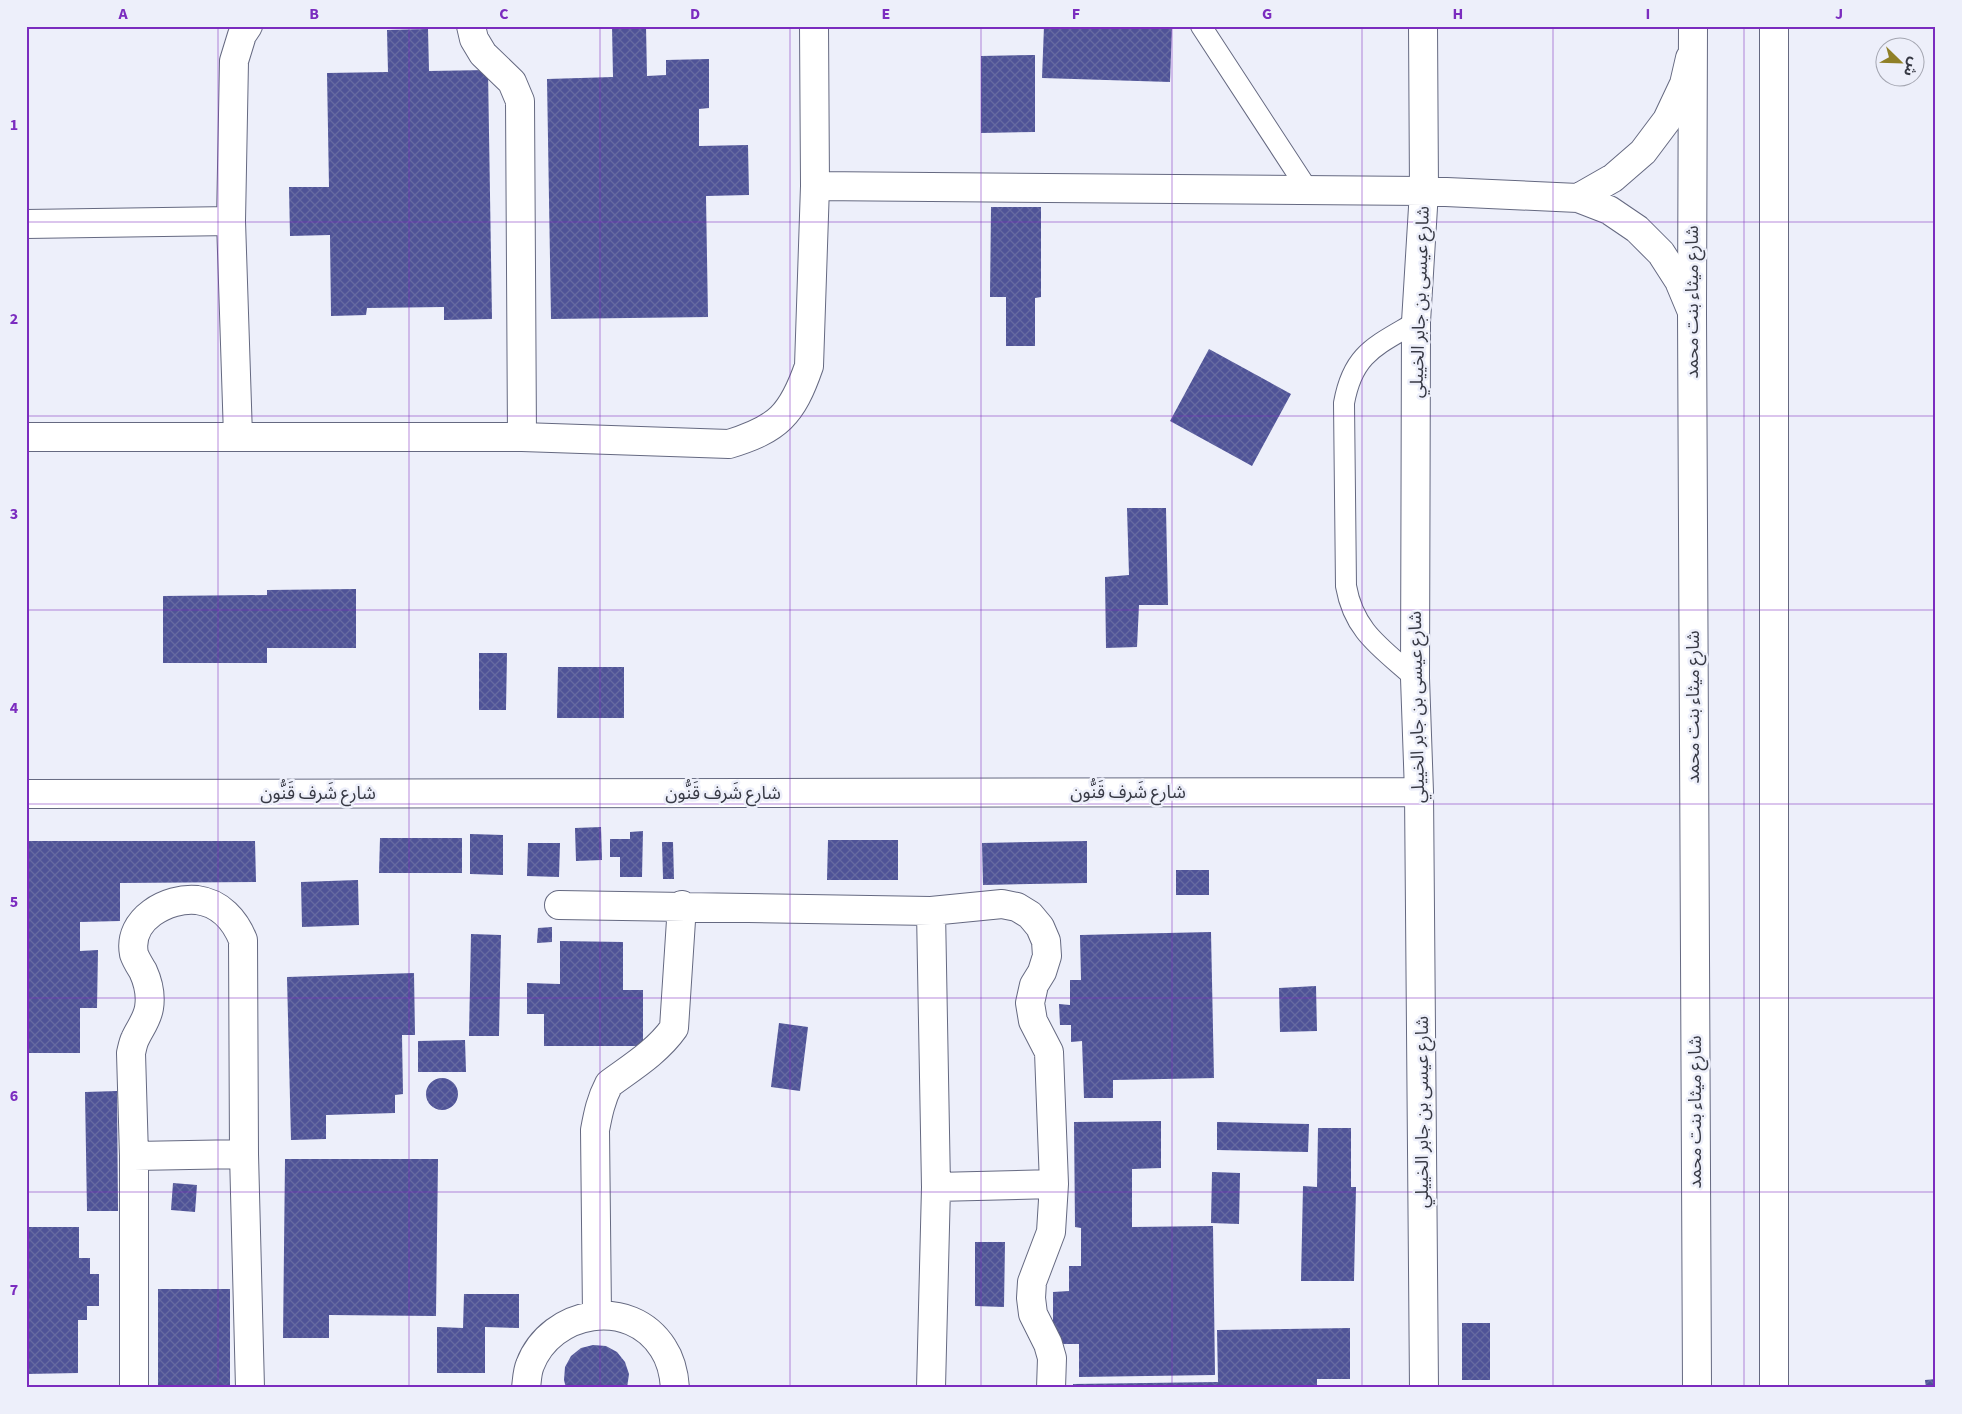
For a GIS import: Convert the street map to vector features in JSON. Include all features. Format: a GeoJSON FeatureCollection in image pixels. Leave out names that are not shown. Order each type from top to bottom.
{"type":"FeatureCollection","features":[{"type":"Feature","properties":{"kind":"street"},"geometry":{"type":"LineString","coordinates":[[238,436],[231,221],[234,61],[242,35],[248,26]]}},
{"type":"Feature","properties":{"kind":"street"},"geometry":{"type":"LineString","coordinates":[[471,26],[474,39],[483,54],[512,82],[520,101],[522,437]]}},
{"type":"Feature","properties":{"kind":"street"},"geometry":{"type":"LineString","coordinates":[[26,437],[522,437],[729,444],[757,435],[782,418],[799,394],[809,366],[815,186],[814,26]]}},
{"type":"Feature","properties":{"kind":"street","name":"شارع عيسى بن جابر الخييلي"},"geometry":{"type":"LineString","coordinates":[[1423,26],[1424,192],[1416,322],[1414,678],[1419,792],[1424,1388]]}},
{"type":"Feature","properties":{"kind":"street"},"geometry":{"type":"LineString","coordinates":[[1774,26],[1774,1388]]}},
{"type":"Feature","properties":{"kind":"street"},"geometry":{"type":"LineString","coordinates":[[1578,198],[1613,178],[1643,152],[1667,120],[1684,84],[1693,36]]}},
{"type":"Feature","properties":{"kind":"street","name":"شارع ميثاء بنت محمد"},"geometry":{"type":"LineString","coordinates":[[1693,36],[1692,312],[1697,1388]]}},
{"type":"Feature","properties":{"kind":"street"},"geometry":{"type":"LineString","coordinates":[[815,186],[1308,190],[1578,198],[1609,210],[1637,229],[1661,253],[1679,281],[1692,312]]}},
{"type":"Feature","properties":{"kind":"street"},"geometry":{"type":"LineString","coordinates":[[26,224],[231,221]]}},
{"type":"Feature","properties":{"kind":"street","name":"شارع شَرف قَنُّون"},"geometry":{"type":"LineString","coordinates":[[26,794],[1419,792]]}},
{"type":"Feature","properties":{"kind":"street"},"geometry":{"type":"LineString","coordinates":[[134,1388],[134,1156],[131,1053],[134,1039],[144,1024],[150,1008],[149,990],[134,954],[134,941],[140,927],[153,912],[171,902],[184,899],[207,903],[227,914],[237,926],[243,940],[244,1154],[250,1388]]}},
{"type":"Feature","properties":{"kind":"street"},"geometry":{"type":"LineString","coordinates":[[559,905],[931,911],[1002,904],[1017,907],[1030,915],[1040,926],[1046,941],[1047,956],[1042,972],[1034,985],[1030,1003],[1033,1021],[1049,1052],[1054,1184],[1051,1232],[1032,1282],[1031,1298],[1033,1314],[1048,1344],[1052,1358],[1051,1388]]}},
{"type":"Feature","properties":{"kind":"street"},"geometry":{"type":"LineString","coordinates":[[597,1315],[595,1130],[598,1114],[604,1092],[609,1084],[655,1050],[674,1028],[682,906]]}},
{"type":"Feature","properties":{"kind":"street"},"geometry":{"type":"LineString","coordinates":[[931,911],[936,1187],[931,1388]]}},
{"type":"Feature","properties":{"kind":"street"},"geometry":{"type":"LineString","coordinates":[[134,1156],[244,1154]]}},
{"type":"Feature","properties":{"kind":"street"},"geometry":{"type":"LineString","coordinates":[[936,1187],[1054,1184]]}},
{"type":"Feature","properties":{"kind":"street"},"geometry":{"type":"LineString","coordinates":[[526,1388],[530,1366],[540,1346],[556,1330],[576,1319],[597,1315],[623,1318],[645,1329],[662,1347],[673,1370],[675,1388]]}},
{"type":"Feature","properties":{"kind":"lane"},"geometry":{"type":"LineString","coordinates":[[1201,26],[1308,190]]}},
{"type":"Feature","properties":{"kind":"lane"},"geometry":{"type":"LineString","coordinates":[[1414,678],[1364,631],[1355,618],[1349,602],[1346,586],[1344,403],[1347,386],[1353,370],[1363,357],[1376,346],[1416,322]]}},
{"type":"Feature","properties":{"kind":"building"},"geometry":{"type":"Polygon","coordinates":[[[612,26],[646,26],[647,76],[666,75],[666,60],[709,59],[709,108],[699,109],[699,146],[748,145],[749,195],[706,196],[708,317],[551,319],[547,79],[613,77],[612,26]]]}},
{"type":"Feature","properties":{"kind":"building"},"geometry":{"type":"Polygon","coordinates":[[[1044,26],[1172,26],[1170,82],[1042,78],[1044,26]]]}},
{"type":"Feature","properties":{"kind":"building"},"geometry":{"type":"Polygon","coordinates":[[[428,29],[429,71],[488,70],[492,319],[444,320],[444,307],[367,308],[366,315],[331,316],[330,235],[290,236],[289,187],[329,187],[327,73],[388,72],[387,30],[428,29]]]}},
{"type":"Feature","properties":{"kind":"building"},"geometry":{"type":"Polygon","coordinates":[[[1035,55],[1035,132],[981,133],[981,56],[1035,55]]]}},
{"type":"Feature","properties":{"kind":"building"},"geometry":{"type":"Polygon","coordinates":[[[991,207],[1041,207],[1041,297],[1035,298],[1035,346],[1006,346],[1006,297],[990,297],[991,207]]]}},
{"type":"Feature","properties":{"kind":"building"},"geometry":{"type":"Polygon","coordinates":[[[1209,349],[1291,394],[1252,466],[1170,421],[1209,349]]]}},
{"type":"Feature","properties":{"kind":"building"},"geometry":{"type":"Polygon","coordinates":[[[1127,508],[1166,508],[1168,605],[1139,605],[1137,647],[1106,648],[1105,577],[1129,575],[1127,508]]]}},
{"type":"Feature","properties":{"kind":"building"},"geometry":{"type":"Polygon","coordinates":[[[356,589],[356,648],[267,648],[267,663],[163,663],[163,596],[267,595],[267,590],[356,589]]]}},
{"type":"Feature","properties":{"kind":"building"},"geometry":{"type":"Polygon","coordinates":[[[479,653],[507,653],[506,710],[479,710],[479,653]]]}},
{"type":"Feature","properties":{"kind":"building"},"geometry":{"type":"Polygon","coordinates":[[[558,667],[624,667],[624,718],[557,718],[558,667]]]}},
{"type":"Feature","properties":{"kind":"building"},"geometry":{"type":"Polygon","coordinates":[[[601,827],[602,860],[576,861],[575,828],[601,827]]]}},
{"type":"Feature","properties":{"kind":"building"},"geometry":{"type":"Polygon","coordinates":[[[643,831],[642,877],[620,877],[620,857],[610,857],[610,839],[630,839],[630,832],[643,831]]]}},
{"type":"Feature","properties":{"kind":"building"},"geometry":{"type":"Polygon","coordinates":[[[470,834],[503,835],[503,875],[470,874],[470,834]]]}},
{"type":"Feature","properties":{"kind":"building"},"geometry":{"type":"Polygon","coordinates":[[[380,838],[462,838],[462,873],[379,873],[380,838]]]}},
{"type":"Feature","properties":{"kind":"building"},"geometry":{"type":"Polygon","coordinates":[[[828,840],[898,840],[898,880],[827,880],[828,840]]]}},
{"type":"Feature","properties":{"kind":"building"},"geometry":{"type":"Polygon","coordinates":[[[26,841],[255,841],[256,882],[120,883],[120,921],[80,922],[80,951],[98,950],[97,1008],[80,1008],[80,1053],[26,1053],[26,841]]]}},
{"type":"Feature","properties":{"kind":"building"},"geometry":{"type":"Polygon","coordinates":[[[1087,841],[1087,883],[983,885],[982,843],[1087,841]]]}},
{"type":"Feature","properties":{"kind":"building"},"geometry":{"type":"Polygon","coordinates":[[[662,842],[673,842],[674,879],[663,879],[662,842]]]}},
{"type":"Feature","properties":{"kind":"building"},"geometry":{"type":"Polygon","coordinates":[[[528,843],[560,843],[559,877],[527,876],[528,843]]]}},
{"type":"Feature","properties":{"kind":"building"},"geometry":{"type":"Polygon","coordinates":[[[1176,870],[1209,870],[1209,895],[1176,895],[1176,870]]]}},
{"type":"Feature","properties":{"kind":"building"},"geometry":{"type":"Polygon","coordinates":[[[358,880],[359,925],[302,927],[301,882],[358,880]]]}},
{"type":"Feature","properties":{"kind":"building"},"geometry":{"type":"Polygon","coordinates":[[[552,927],[552,942],[537,943],[538,928],[552,927]]]}},
{"type":"Feature","properties":{"kind":"building"},"geometry":{"type":"Polygon","coordinates":[[[1211,932],[1214,1078],[1113,1080],[1113,1098],[1084,1098],[1082,1041],[1071,1042],[1071,1025],[1060,1025],[1059,1004],[1070,1005],[1070,980],[1081,980],[1080,935],[1211,932]]]}},
{"type":"Feature","properties":{"kind":"building"},"geometry":{"type":"Polygon","coordinates":[[[471,934],[501,935],[499,1036],[469,1036],[471,934]]]}},
{"type":"Feature","properties":{"kind":"building"},"geometry":{"type":"Polygon","coordinates":[[[560,941],[623,942],[623,990],[643,990],[643,1046],[544,1046],[544,1014],[527,1014],[527,983],[560,984],[560,941]]]}},
{"type":"Feature","properties":{"kind":"building"},"geometry":{"type":"Polygon","coordinates":[[[414,973],[415,1035],[402,1035],[403,1094],[395,1095],[395,1113],[326,1115],[326,1139],[291,1140],[287,977],[414,973]]]}},
{"type":"Feature","properties":{"kind":"building"},"geometry":{"type":"Polygon","coordinates":[[[1316,986],[1317,1031],[1280,1032],[1279,988],[1316,986]]]}},
{"type":"Feature","properties":{"kind":"building"},"geometry":{"type":"Polygon","coordinates":[[[779,1023],[808,1027],[800,1091],[771,1087],[779,1023]]]}},
{"type":"Feature","properties":{"kind":"building"},"geometry":{"type":"Polygon","coordinates":[[[465,1040],[466,1072],[418,1072],[418,1041],[465,1040]]]}},
{"type":"Feature","properties":{"kind":"building"},"geometry":{"type":"Polygon","coordinates":[[[442,1078],[448,1079],[453,1083],[457,1088],[457,1100],[453,1105],[448,1109],[442,1110],[436,1109],[431,1105],[427,1100],[426,1094],[427,1088],[431,1083],[436,1079],[442,1078]]]}},
{"type":"Feature","properties":{"kind":"building"},"geometry":{"type":"Polygon","coordinates":[[[117,1091],[118,1211],[87,1211],[85,1092],[117,1091]]]}},
{"type":"Feature","properties":{"kind":"building"},"geometry":{"type":"Polygon","coordinates":[[[1161,1121],[1161,1168],[1132,1169],[1132,1227],[1213,1226],[1215,1375],[1079,1377],[1079,1344],[1053,1344],[1053,1292],[1069,1291],[1069,1266],[1081,1266],[1081,1228],[1075,1227],[1074,1122],[1161,1121]]]}},
{"type":"Feature","properties":{"kind":"building"},"geometry":{"type":"Polygon","coordinates":[[[1217,1122],[1309,1124],[1308,1152],[1217,1150],[1217,1122]]]}},
{"type":"Feature","properties":{"kind":"building"},"geometry":{"type":"Polygon","coordinates":[[[1318,1128],[1351,1128],[1351,1187],[1356,1187],[1354,1281],[1301,1281],[1303,1186],[1317,1187],[1318,1128]]]}},
{"type":"Feature","properties":{"kind":"building"},"geometry":{"type":"Polygon","coordinates":[[[285,1159],[438,1159],[436,1316],[329,1315],[329,1338],[283,1338],[285,1159]]]}},
{"type":"Feature","properties":{"kind":"building"},"geometry":{"type":"Polygon","coordinates":[[[1212,1172],[1240,1173],[1239,1224],[1211,1223],[1212,1172]]]}},
{"type":"Feature","properties":{"kind":"building"},"geometry":{"type":"Polygon","coordinates":[[[173,1183],[197,1185],[195,1212],[171,1210],[173,1183]]]}},
{"type":"Feature","properties":{"kind":"building"},"geometry":{"type":"Polygon","coordinates":[[[26,1227],[79,1227],[79,1258],[90,1258],[90,1274],[99,1274],[99,1306],[87,1306],[87,1320],[78,1320],[78,1373],[26,1374],[26,1227]]]}},
{"type":"Feature","properties":{"kind":"building"},"geometry":{"type":"Polygon","coordinates":[[[975,1242],[1005,1242],[1004,1307],[975,1306],[975,1242]]]}},
{"type":"Feature","properties":{"kind":"building"},"geometry":{"type":"Polygon","coordinates":[[[158,1289],[230,1289],[230,1388],[158,1388],[158,1289]]]}},
{"type":"Feature","properties":{"kind":"building"},"geometry":{"type":"Polygon","coordinates":[[[464,1294],[519,1294],[519,1328],[485,1327],[485,1373],[437,1373],[437,1327],[463,1328],[464,1294]]]}},
{"type":"Feature","properties":{"kind":"building"},"geometry":{"type":"Polygon","coordinates":[[[1462,1323],[1490,1323],[1490,1380],[1462,1380],[1462,1323]]]}},
{"type":"Feature","properties":{"kind":"building"},"geometry":{"type":"Polygon","coordinates":[[[1350,1328],[1350,1379],[1317,1379],[1317,1388],[1073,1388],[1073,1384],[1218,1382],[1217,1330],[1350,1328]]]}},
{"type":"Feature","properties":{"kind":"building"},"geometry":{"type":"Polygon","coordinates":[[[593,1345],[606,1346],[617,1352],[625,1362],[629,1374],[627,1388],[566,1388],[564,1380],[565,1367],[571,1356],[581,1348],[593,1345]]]}},
{"type":"Feature","properties":{"kind":"building"},"geometry":{"type":"Polygon","coordinates":[[[1936,1379],[1936,1388],[1926,1388],[1925,1380],[1936,1379]]]}}]}
